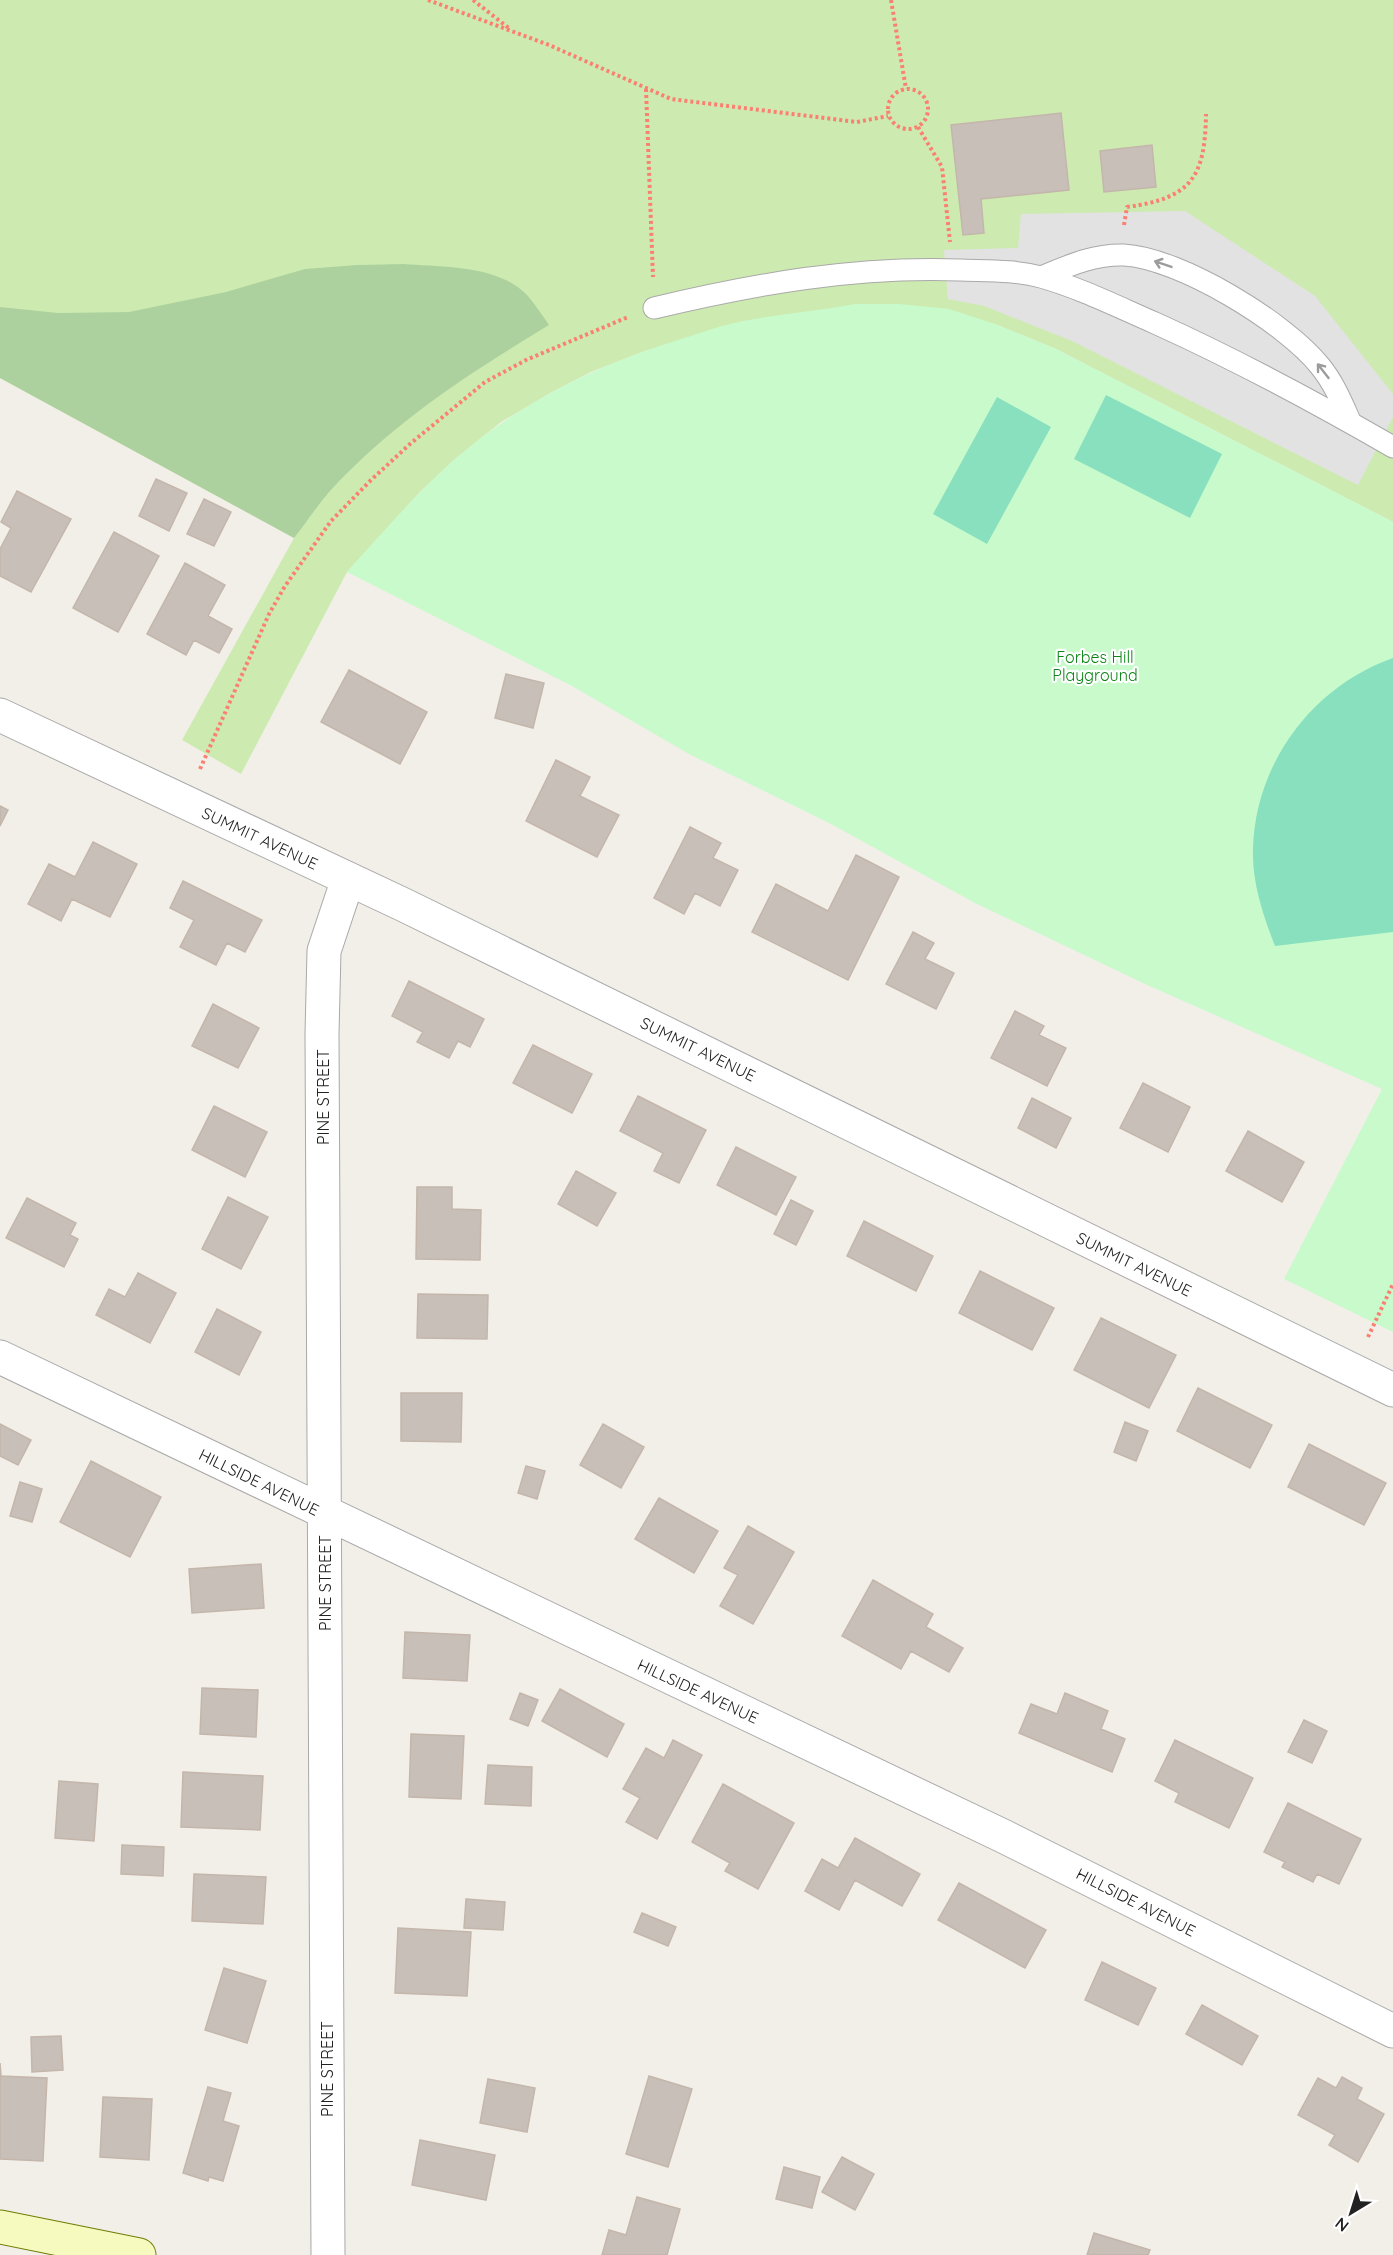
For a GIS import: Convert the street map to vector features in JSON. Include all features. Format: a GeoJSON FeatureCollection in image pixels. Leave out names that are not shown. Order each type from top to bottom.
{"type":"FeatureCollection","features":[{"type":"Feature","properties":{"kind":"main road"},"geometry":{"type":"LineString","coordinates":[[0,2227],[140,2255]]}},
{"type":"Feature","properties":{"kind":"street","name":"SUMMIT AVENUE"},"geometry":{"type":"LineString","coordinates":[[0,715],[348,879],[1393,1390]]}},
{"type":"Feature","properties":{"kind":"street","name":"PINE STREET"},"geometry":{"type":"LineString","coordinates":[[328,2255],[322,1046],[324,951],[348,879]]}},
{"type":"Feature","properties":{"kind":"street","name":"HILLSIDE AVENUE"},"geometry":{"type":"LineString","coordinates":[[0,1357],[1003,1836],[1393,2031]]}},
{"type":"Feature","properties":{"kind":"lane"},"geometry":{"type":"LineString","coordinates":[[1041,277],[1091,257],[1124,255],[1147,259],[1201,281],[1244,305],[1282,332],[1319,365],[1333,384],[1351,423]]}},
{"type":"Feature","properties":{"kind":"lane"},"geometry":{"type":"LineString","coordinates":[[654,308],[780,281],[889,271],[998,270],[1041,277],[1105,301],[1220,352],[1393,447]]}},
{"type":"Feature","properties":{"kind":"path"},"geometry":{"type":"LineString","coordinates":[[428,0],[549,45],[671,99],[688,103],[857,122],[888,116]]}},
{"type":"Feature","properties":{"kind":"path"},"geometry":{"type":"LineString","coordinates":[[473,0],[513,31]]}},
{"type":"Feature","properties":{"kind":"path"},"geometry":{"type":"LineString","coordinates":[[891,0],[906,89]]}},
{"type":"Feature","properties":{"kind":"path"},"geometry":{"type":"LineString","coordinates":[[185,803],[269,614],[285,586],[331,521],[410,444],[485,382],[560,345],[613,322],[654,308],[646,89]]}},
{"type":"Feature","properties":{"kind":"path"},"geometry":{"type":"LineString","coordinates":[[906,89],[920,93],[927,102],[928,108],[926,119],[918,127],[906,129],[895,126],[888,116],[890,99],[898,91],[906,89]]}},
{"type":"Feature","properties":{"kind":"path"},"geometry":{"type":"LineString","coordinates":[[1124,255],[1127,207],[1158,202],[1187,185],[1202,162],[1206,142],[1206,114]]}},
{"type":"Feature","properties":{"kind":"path"},"geometry":{"type":"LineString","coordinates":[[918,127],[942,167],[952,269]]}},
{"type":"Feature","properties":{"kind":"path"},"geometry":{"type":"LineString","coordinates":[[1364,1344],[1393,1284]]}},
{"type":"Feature","properties":{"kind":"green space"},"geometry":{"type":"Polygon","coordinates":[[[0,0],[1393,0],[1393,522],[1056,349],[995,324],[796,314],[742,322],[642,352],[591,372],[501,422],[455,459],[420,492],[347,572],[241,774],[182,740],[294,538],[0,378],[0,0]]]}},
{"type":"Feature","properties":{"kind":"green space"},"geometry":{"type":"Polygon","coordinates":[[[404,264],[469,269],[501,278],[515,285],[527,295],[549,325],[462,380],[379,443],[330,491],[294,538],[0,378],[0,307],[58,313],[129,312],[226,292],[305,269],[404,264]]]}},
{"type":"Feature","properties":{"kind":"green space","name":"Forbes Hill Playground"},"geometry":{"type":"Polygon","coordinates":[[[855,304],[899,304],[949,309],[995,324],[1056,349],[1393,522],[1393,1332],[1284,1279],[1382,1089],[1145,984],[975,903],[829,823],[689,754],[572,686],[347,572],[386,528],[454,460],[506,420],[561,388],[590,373],[650,349],[719,327],[855,304]]]}},
{"type":"Feature","properties":{"kind":"green space"},"geometry":{"type":"Polygon","coordinates":[[[1106,395],[1222,454],[1190,518],[1074,459],[1106,395]]]}},
{"type":"Feature","properties":{"kind":"green space"},"geometry":{"type":"Polygon","coordinates":[[[997,397],[1051,427],[987,544],[933,514],[997,397]]]}},
{"type":"Feature","properties":{"kind":"green space"},"geometry":{"type":"Polygon","coordinates":[[[1393,658],[1393,932],[1275,946],[1259,899],[1253,862],[1256,817],[1264,787],[1277,758],[1294,732],[1314,708],[1338,688],[1364,671],[1393,658]]]}},
{"type":"Feature","properties":{"kind":"shaded area"},"geometry":{"type":"Polygon","coordinates":[[[1185,211],[1315,296],[1393,394],[1393,417],[1358,485],[1072,341],[984,306],[948,299],[944,250],[1018,248],[1021,214],[1185,211]]]}},
{"type":"Feature","properties":{"kind":"building"},"geometry":{"type":"Polygon","coordinates":[[[1061,113],[1069,190],[981,199],[984,233],[963,235],[951,125],[1061,113]]]}},
{"type":"Feature","properties":{"kind":"building"},"geometry":{"type":"Polygon","coordinates":[[[1152,145],[1156,187],[1104,192],[1100,151],[1152,145]]]}},
{"type":"Feature","properties":{"kind":"building"},"geometry":{"type":"Polygon","coordinates":[[[156,479],[187,493],[169,531],[139,516],[156,479]]]}},
{"type":"Feature","properties":{"kind":"building"},"geometry":{"type":"Polygon","coordinates":[[[17,491],[71,519],[31,592],[0,576],[0,549],[11,528],[1,522],[17,491]]]}},
{"type":"Feature","properties":{"kind":"building"},"geometry":{"type":"Polygon","coordinates":[[[204,499],[231,512],[214,546],[187,534],[204,499]]]}},
{"type":"Feature","properties":{"kind":"building"},"geometry":{"type":"Polygon","coordinates":[[[114,532],[159,556],[118,632],[73,608],[114,532]]]}},
{"type":"Feature","properties":{"kind":"building"},"geometry":{"type":"Polygon","coordinates":[[[185,563],[225,585],[208,616],[232,629],[219,653],[194,640],[186,655],[147,634],[185,563]]]}},
{"type":"Feature","properties":{"kind":"building"},"geometry":{"type":"Polygon","coordinates":[[[349,670],[427,712],[400,764],[321,722],[349,670]]]}},
{"type":"Feature","properties":{"kind":"building"},"geometry":{"type":"Polygon","coordinates":[[[506,674],[544,683],[533,728],[495,718],[506,674]]]}},
{"type":"Feature","properties":{"kind":"building"},"geometry":{"type":"Polygon","coordinates":[[[556,760],[590,777],[580,796],[619,815],[597,857],[526,821],[556,760]]]}},
{"type":"Feature","properties":{"kind":"building"},"geometry":{"type":"Polygon","coordinates":[[[0,806],[8,810],[0,826],[0,806]]]}},
{"type":"Feature","properties":{"kind":"building"},"geometry":{"type":"Polygon","coordinates":[[[690,827],[721,843],[713,858],[738,870],[720,906],[695,893],[684,914],[654,898],[690,827]]]}},
{"type":"Feature","properties":{"kind":"building"},"geometry":{"type":"Polygon","coordinates":[[[93,842],[137,864],[110,917],[72,899],[61,921],[28,904],[49,864],[75,877],[93,842]]]}},
{"type":"Feature","properties":{"kind":"building"},"geometry":{"type":"Polygon","coordinates":[[[856,855],[899,877],[848,980],[752,932],[776,884],[828,911],[856,855]]]}},
{"type":"Feature","properties":{"kind":"building"},"geometry":{"type":"Polygon","coordinates":[[[183,881],[262,920],[245,952],[227,943],[216,965],[180,947],[194,920],[170,908],[183,881]]]}},
{"type":"Feature","properties":{"kind":"building"},"geometry":{"type":"Polygon","coordinates":[[[913,932],[934,943],[925,959],[954,973],[936,1009],[886,984],[913,932]]]}},
{"type":"Feature","properties":{"kind":"building"},"geometry":{"type":"Polygon","coordinates":[[[409,981],[484,1019],[470,1047],[458,1041],[449,1058],[417,1042],[423,1032],[392,1016],[409,981]]]}},
{"type":"Feature","properties":{"kind":"building"},"geometry":{"type":"Polygon","coordinates":[[[213,1004],[259,1028],[238,1068],[192,1046],[213,1004]]]}},
{"type":"Feature","properties":{"kind":"building"},"geometry":{"type":"Polygon","coordinates":[[[1015,1011],[1044,1026],[1039,1035],[1066,1048],[1047,1086],[991,1058],[1015,1011]]]}},
{"type":"Feature","properties":{"kind":"building"},"geometry":{"type":"Polygon","coordinates":[[[533,1045],[592,1074],[572,1113],[513,1083],[533,1045]]]}},
{"type":"Feature","properties":{"kind":"building"},"geometry":{"type":"Polygon","coordinates":[[[1143,1083],[1190,1107],[1168,1152],[1120,1128],[1143,1083]]]}},
{"type":"Feature","properties":{"kind":"building"},"geometry":{"type":"Polygon","coordinates":[[[638,1096],[706,1130],[679,1183],[654,1171],[663,1153],[620,1131],[638,1096]]]}},
{"type":"Feature","properties":{"kind":"building"},"geometry":{"type":"Polygon","coordinates":[[[1032,1098],[1071,1118],[1056,1148],[1018,1128],[1032,1098]]]}},
{"type":"Feature","properties":{"kind":"building"},"geometry":{"type":"Polygon","coordinates":[[[214,1106],[267,1132],[245,1177],[192,1150],[214,1106]]]}},
{"type":"Feature","properties":{"kind":"building"},"geometry":{"type":"Polygon","coordinates":[[[1248,1131],[1304,1162],[1282,1202],[1226,1171],[1248,1131]]]}},
{"type":"Feature","properties":{"kind":"building"},"geometry":{"type":"Polygon","coordinates":[[[736,1147],[796,1177],[776,1215],[717,1185],[736,1147]]]}},
{"type":"Feature","properties":{"kind":"building"},"geometry":{"type":"Polygon","coordinates":[[[576,1171],[616,1193],[597,1226],[558,1204],[576,1171]]]}},
{"type":"Feature","properties":{"kind":"building"},"geometry":{"type":"Polygon","coordinates":[[[417,1187],[452,1187],[452,1209],[481,1210],[480,1260],[416,1259],[417,1187]]]}},
{"type":"Feature","properties":{"kind":"building"},"geometry":{"type":"Polygon","coordinates":[[[228,1197],[268,1217],[241,1269],[202,1249],[228,1197]]]}},
{"type":"Feature","properties":{"kind":"building"},"geometry":{"type":"Polygon","coordinates":[[[27,1198],[76,1223],[70,1235],[78,1239],[64,1267],[6,1238],[27,1198]]]}},
{"type":"Feature","properties":{"kind":"building"},"geometry":{"type":"Polygon","coordinates":[[[791,1200],[813,1211],[796,1245],[774,1234],[791,1200]]]}},
{"type":"Feature","properties":{"kind":"building"},"geometry":{"type":"Polygon","coordinates":[[[864,1221],[933,1256],[916,1291],[847,1256],[864,1221]]]}},
{"type":"Feature","properties":{"kind":"building"},"geometry":{"type":"Polygon","coordinates":[[[980,1271],[1054,1308],[1032,1350],[959,1313],[980,1271]]]}},
{"type":"Feature","properties":{"kind":"building"},"geometry":{"type":"Polygon","coordinates":[[[138,1273],[176,1293],[150,1343],[96,1315],[109,1289],[125,1297],[138,1273]]]}},
{"type":"Feature","properties":{"kind":"building"},"geometry":{"type":"Polygon","coordinates":[[[418,1294],[488,1295],[487,1339],[417,1338],[418,1294]]]}},
{"type":"Feature","properties":{"kind":"building"},"geometry":{"type":"Polygon","coordinates":[[[217,1309],[261,1332],[239,1375],[195,1352],[217,1309]]]}},
{"type":"Feature","properties":{"kind":"building"},"geometry":{"type":"Polygon","coordinates":[[[1101,1318],[1176,1355],[1149,1408],[1074,1370],[1101,1318]]]}},
{"type":"Feature","properties":{"kind":"building"},"geometry":{"type":"Polygon","coordinates":[[[1198,1388],[1272,1425],[1250,1468],[1177,1431],[1198,1388]]]}},
{"type":"Feature","properties":{"kind":"building"},"geometry":{"type":"Polygon","coordinates":[[[401,1393],[462,1393],[461,1442],[401,1441],[401,1393]]]}},
{"type":"Feature","properties":{"kind":"building"},"geometry":{"type":"Polygon","coordinates":[[[1125,1422],[1148,1431],[1136,1461],[1114,1452],[1125,1422]]]}},
{"type":"Feature","properties":{"kind":"building"},"geometry":{"type":"Polygon","coordinates":[[[0,1424],[31,1440],[18,1465],[0,1456],[0,1424]]]}},
{"type":"Feature","properties":{"kind":"building"},"geometry":{"type":"Polygon","coordinates":[[[603,1424],[644,1447],[621,1488],[580,1465],[603,1424]]]}},
{"type":"Feature","properties":{"kind":"building"},"geometry":{"type":"Polygon","coordinates":[[[1309,1444],[1386,1483],[1364,1525],[1288,1487],[1309,1444]]]}},
{"type":"Feature","properties":{"kind":"building"},"geometry":{"type":"Polygon","coordinates":[[[91,1461],[161,1497],[130,1557],[60,1522],[91,1461]]]}},
{"type":"Feature","properties":{"kind":"building"},"geometry":{"type":"Polygon","coordinates":[[[526,1466],[545,1471],[537,1499],[518,1493],[526,1466]]]}},
{"type":"Feature","properties":{"kind":"building"},"geometry":{"type":"Polygon","coordinates":[[[20,1482],[42,1489],[32,1522],[10,1516],[20,1482]]]}},
{"type":"Feature","properties":{"kind":"building"},"geometry":{"type":"Polygon","coordinates":[[[659,1498],[718,1531],[694,1573],[635,1539],[659,1498]]]}},
{"type":"Feature","properties":{"kind":"building"},"geometry":{"type":"Polygon","coordinates":[[[748,1526],[794,1552],[753,1624],[720,1606],[738,1575],[724,1568],[748,1526]]]}},
{"type":"Feature","properties":{"kind":"building"},"geometry":{"type":"Polygon","coordinates":[[[261,1564],[264,1608],[192,1613],[189,1569],[261,1564]]]}},
{"type":"Feature","properties":{"kind":"building"},"geometry":{"type":"Polygon","coordinates":[[[873,1580],[933,1614],[926,1627],[963,1648],[949,1672],[911,1651],[901,1669],[842,1636],[873,1580]]]}},
{"type":"Feature","properties":{"kind":"building"},"geometry":{"type":"Polygon","coordinates":[[[405,1632],[470,1635],[467,1681],[403,1678],[405,1632]]]}},
{"type":"Feature","properties":{"kind":"building"},"geometry":{"type":"Polygon","coordinates":[[[202,1688],[258,1690],[256,1737],[200,1734],[202,1688]]]}},
{"type":"Feature","properties":{"kind":"building"},"geometry":{"type":"Polygon","coordinates":[[[560,1689],[624,1724],[607,1757],[542,1721],[560,1689]]]}},
{"type":"Feature","properties":{"kind":"building"},"geometry":{"type":"Polygon","coordinates":[[[520,1693],[538,1700],[528,1726],[510,1719],[520,1693]]]}},
{"type":"Feature","properties":{"kind":"building"},"geometry":{"type":"Polygon","coordinates":[[[1065,1693],[1108,1711],[1101,1729],[1125,1739],[1112,1772],[1019,1733],[1031,1704],[1057,1714],[1065,1693]]]}},
{"type":"Feature","properties":{"kind":"building"},"geometry":{"type":"Polygon","coordinates":[[[1304,1720],[1327,1731],[1312,1763],[1288,1752],[1304,1720]]]}},
{"type":"Feature","properties":{"kind":"building"},"geometry":{"type":"Polygon","coordinates":[[[411,1734],[464,1736],[461,1799],[409,1797],[411,1734]]]}},
{"type":"Feature","properties":{"kind":"building"},"geometry":{"type":"Polygon","coordinates":[[[673,1740],[702,1755],[657,1839],[626,1822],[640,1798],[623,1789],[646,1748],[664,1758],[673,1740]]]}},
{"type":"Feature","properties":{"kind":"building"},"geometry":{"type":"Polygon","coordinates":[[[1175,1740],[1253,1778],[1229,1828],[1175,1802],[1179,1793],[1155,1781],[1175,1740]]]}},
{"type":"Feature","properties":{"kind":"building"},"geometry":{"type":"Polygon","coordinates":[[[488,1765],[532,1767],[531,1806],[485,1804],[488,1765]]]}},
{"type":"Feature","properties":{"kind":"building"},"geometry":{"type":"Polygon","coordinates":[[[183,1772],[263,1776],[260,1830],[181,1827],[183,1772]]]}},
{"type":"Feature","properties":{"kind":"building"},"geometry":{"type":"Polygon","coordinates":[[[59,1781],[98,1784],[94,1841],[55,1838],[59,1781]]]}},
{"type":"Feature","properties":{"kind":"building"},"geometry":{"type":"Polygon","coordinates":[[[723,1784],[794,1823],[758,1889],[725,1871],[730,1863],[692,1842],[723,1784]]]}},
{"type":"Feature","properties":{"kind":"building"},"geometry":{"type":"Polygon","coordinates":[[[1288,1803],[1361,1839],[1339,1884],[1317,1874],[1313,1882],[1282,1867],[1285,1862],[1264,1852],[1288,1803]]]}},
{"type":"Feature","properties":{"kind":"building"},"geometry":{"type":"Polygon","coordinates":[[[855,1838],[920,1874],[902,1906],[855,1880],[839,1910],[805,1891],[822,1859],[838,1868],[855,1838]]]}},
{"type":"Feature","properties":{"kind":"building"},"geometry":{"type":"Polygon","coordinates":[[[122,1845],[164,1847],[163,1876],[121,1874],[122,1845]]]}},
{"type":"Feature","properties":{"kind":"building"},"geometry":{"type":"Polygon","coordinates":[[[194,1874],[266,1877],[263,1924],[192,1921],[194,1874]]]}},
{"type":"Feature","properties":{"kind":"building"},"geometry":{"type":"Polygon","coordinates":[[[959,1883],[1046,1930],[1025,1968],[938,1920],[959,1883]]]}},
{"type":"Feature","properties":{"kind":"building"},"geometry":{"type":"Polygon","coordinates":[[[466,1899],[505,1902],[503,1930],[464,1928],[466,1899]]]}},
{"type":"Feature","properties":{"kind":"building"},"geometry":{"type":"Polygon","coordinates":[[[642,1913],[676,1927],[668,1946],[634,1932],[642,1913]]]}},
{"type":"Feature","properties":{"kind":"building"},"geometry":{"type":"Polygon","coordinates":[[[398,1928],[471,1932],[467,1996],[395,1993],[398,1928]]]}},
{"type":"Feature","properties":{"kind":"building"},"geometry":{"type":"Polygon","coordinates":[[[1102,1962],[1156,1988],[1138,2025],[1085,2000],[1102,1962]]]}},
{"type":"Feature","properties":{"kind":"building"},"geometry":{"type":"Polygon","coordinates":[[[224,1968],[266,1981],[247,2043],[205,2030],[224,1968]]]}},
{"type":"Feature","properties":{"kind":"building"},"geometry":{"type":"Polygon","coordinates":[[[1202,2005],[1258,2036],[1242,2065],[1186,2034],[1202,2005]]]}},
{"type":"Feature","properties":{"kind":"building"},"geometry":{"type":"Polygon","coordinates":[[[61,2036],[63,2070],[32,2072],[31,2037],[61,2036]]]}},
{"type":"Feature","properties":{"kind":"building"},"geometry":{"type":"Polygon","coordinates":[[[0,2063],[1,2076],[47,2078],[43,2161],[0,2159],[0,2063]]]}},
{"type":"Feature","properties":{"kind":"building"},"geometry":{"type":"Polygon","coordinates":[[[649,2076],[692,2089],[668,2167],[626,2154],[649,2076]]]}},
{"type":"Feature","properties":{"kind":"building"},"geometry":{"type":"Polygon","coordinates":[[[1342,2077],[1362,2088],[1357,2099],[1384,2114],[1358,2162],[1329,2145],[1335,2135],[1298,2115],[1318,2078],[1336,2088],[1342,2077]]]}},
{"type":"Feature","properties":{"kind":"building"},"geometry":{"type":"Polygon","coordinates":[[[488,2079],[535,2088],[527,2132],[480,2123],[488,2079]]]}},
{"type":"Feature","properties":{"kind":"building"},"geometry":{"type":"Polygon","coordinates":[[[208,2087],[231,2093],[223,2121],[239,2126],[223,2181],[209,2177],[208,2181],[183,2173],[208,2087]]]}},
{"type":"Feature","properties":{"kind":"building"},"geometry":{"type":"Polygon","coordinates":[[[103,2097],[152,2099],[149,2160],[100,2157],[103,2097]]]}},
{"type":"Feature","properties":{"kind":"building"},"geometry":{"type":"Polygon","coordinates":[[[420,2140],[495,2155],[486,2200],[412,2185],[420,2140]]]}},
{"type":"Feature","properties":{"kind":"building"},"geometry":{"type":"Polygon","coordinates":[[[842,2157],[874,2174],[855,2210],[822,2192],[842,2157]]]}},
{"type":"Feature","properties":{"kind":"building"},"geometry":{"type":"Polygon","coordinates":[[[784,2167],[820,2177],[812,2208],[776,2199],[784,2167]]]}},
{"type":"Feature","properties":{"kind":"building"},"geometry":{"type":"Polygon","coordinates":[[[637,2197],[680,2209],[667,2255],[602,2255],[609,2230],[626,2235],[637,2197]]]}},
{"type":"Feature","properties":{"kind":"building"},"geometry":{"type":"Polygon","coordinates":[[[1094,2233],[1150,2250],[1148,2255],[1087,2255],[1094,2233]]]}}]}
